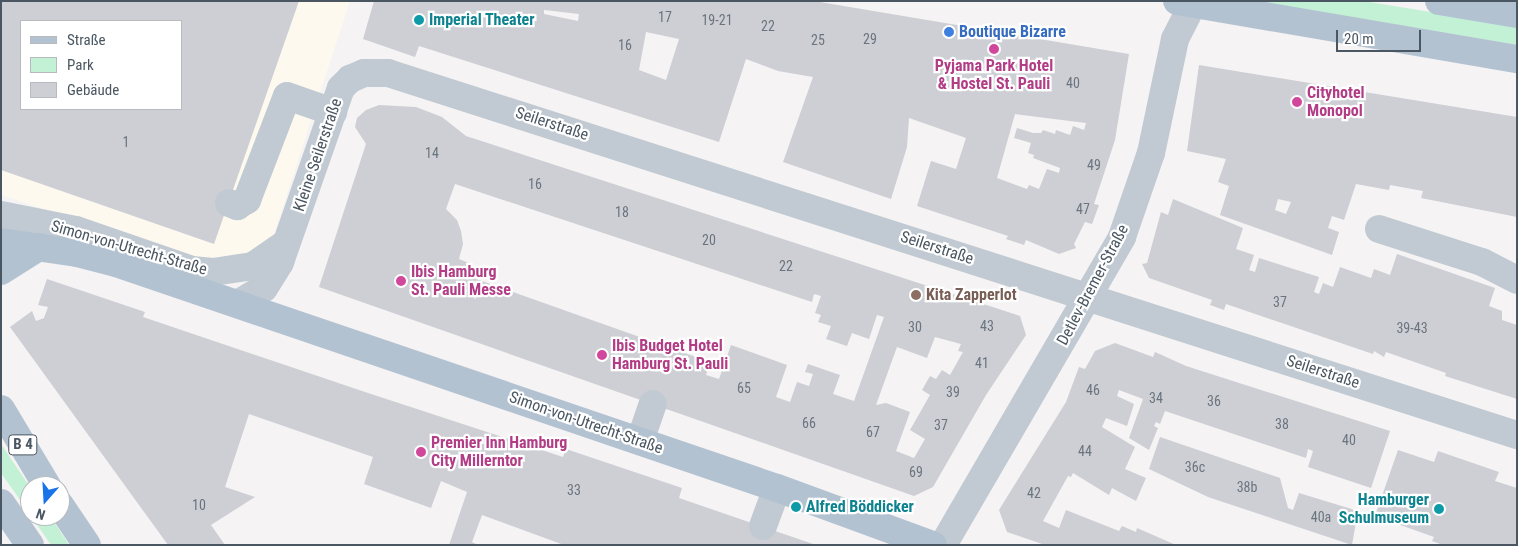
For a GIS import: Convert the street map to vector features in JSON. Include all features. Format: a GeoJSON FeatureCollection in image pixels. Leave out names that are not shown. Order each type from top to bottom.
{"type":"FeatureCollection","features":[{"type":"Feature","properties":{"kind":"main road"},"geometry":{"type":"LineString","coordinates":[[1439,1],[1517,14]]}},
{"type":"Feature","properties":{"kind":"main road"},"geometry":{"type":"LineString","coordinates":[[1185,3],[1517,60]]}},
{"type":"Feature","properties":{"kind":"main road","name":"Simon-von-Utrecht-Straße"},"geometry":{"type":"LineString","coordinates":[[1,242],[39,247],[116,263],[777,488],[933,545]]}},
{"type":"Feature","properties":{"kind":"main road"},"geometry":{"type":"LineString","coordinates":[[1,270],[19,257],[39,247]]}},
{"type":"Feature","properties":{"kind":"main road","name":"B 4"},"geometry":{"type":"LineString","coordinates":[[1,409],[41,476]]}},
{"type":"Feature","properties":{"kind":"main road"},"geometry":{"type":"LineString","coordinates":[[1,503],[30,545]]}},
{"type":"Feature","properties":{"kind":"main road"},"geometry":{"type":"LineString","coordinates":[[70,520],[87,545]]}},
{"type":"Feature","properties":{"kind":"street","name":"Detlev-Bremer-Straße"},"geometry":{"type":"LineString","coordinates":[[943,545],[1089,297],[1125,227],[1151,153],[1175,38],[1185,3]]}},
{"type":"Feature","properties":{"kind":"street","name":"Seilerstraße"},"geometry":{"type":"LineString","coordinates":[[357,75],[374,72],[404,77],[1517,435]]}},
{"type":"Feature","properties":{"kind":"street","name":"Kleine Seilerstraße"},"geometry":{"type":"LineString","coordinates":[[288,242],[341,88],[357,75]]}},
{"type":"Feature","properties":{"kind":"street"},"geometry":{"type":"LineString","coordinates":[[230,203],[237,206],[247,200],[287,96],[333,112]]}},
{"type":"Feature","properties":{"kind":"street","name":"Simon-von-Utrecht-Straße"},"geometry":{"type":"LineString","coordinates":[[1,215],[76,230],[192,270],[213,272],[253,266],[288,242]]}},
{"type":"Feature","properties":{"kind":"street"},"geometry":{"type":"LineString","coordinates":[[1379,229],[1482,262],[1517,280]]}},
{"type":"Feature","properties":{"kind":"street"},"geometry":{"type":"LineString","coordinates":[[239,304],[264,288],[280,262],[288,242]]}},
{"type":"Feature","properties":{"kind":"street"},"geometry":{"type":"LineString","coordinates":[[640,442],[653,404]]}},
{"type":"Feature","properties":{"kind":"street"},"geometry":{"type":"LineString","coordinates":[[763,526],[777,488]]}},
{"type":"Feature","properties":{"kind":"shaded area"},"geometry":{"type":"Polygon","coordinates":[[[1,1],[350,1],[259,280],[1,195],[1,1]]]}},
{"type":"Feature","properties":{"kind":"green space"},"geometry":{"type":"Polygon","coordinates":[[[1257,1],[1363,1],[1517,26],[1517,45],[1257,1]]]}},
{"type":"Feature","properties":{"kind":"green space"},"geometry":{"type":"Polygon","coordinates":[[[1,444],[23,476],[20,476],[20,500],[1,473],[1,444]]]}},
{"type":"Feature","properties":{"kind":"green space"},"geometry":{"type":"Polygon","coordinates":[[[38,526],[57,526],[69,545],[51,545],[38,526]]]}},
{"type":"Feature","properties":{"kind":"building"},"geometry":{"type":"Polygon","coordinates":[[[1,1],[299,1],[214,244],[1,170],[1,1]]]}},
{"type":"Feature","properties":{"kind":"building"},"geometry":{"type":"Polygon","coordinates":[[[374,1],[814,1],[1129,54],[1115,140],[1094,204],[1099,205],[1092,224],[1085,222],[1074,244],[1076,248],[1059,254],[1026,240],[1024,245],[1006,239],[1008,236],[917,206],[931,161],[956,169],[966,138],[909,118],[907,147],[891,199],[783,162],[813,77],[778,71],[746,59],[719,142],[419,46],[415,57],[363,39],[374,1]],[[544,10],[544,14],[578,21],[579,14],[544,10]],[[646,32],[639,70],[666,80],[679,39],[646,32]],[[1015,114],[997,178],[1027,189],[1029,185],[1039,189],[1047,169],[1059,173],[1060,168],[1033,158],[1034,155],[1028,153],[1031,143],[1014,138],[1017,128],[1033,133],[1041,133],[1043,130],[1055,134],[1056,130],[1070,135],[1073,126],[1084,130],[1086,123],[1015,114]]]}},
{"type":"Feature","properties":{"kind":"building"},"geometry":{"type":"Polygon","coordinates":[[[1199,65],[1517,117],[1517,217],[1421,198],[1423,191],[1390,185],[1389,190],[1356,184],[1344,220],[1332,216],[1328,228],[1339,232],[1332,255],[1220,215],[1229,186],[1218,182],[1226,159],[1187,151],[1199,65]],[[1278,199],[1275,210],[1286,214],[1291,202],[1278,199]]]}},
{"type":"Feature","properties":{"kind":"building"},"geometry":{"type":"Polygon","coordinates":[[[379,105],[416,107],[442,117],[466,136],[1020,316],[1026,335],[986,395],[933,487],[914,496],[319,287],[366,144],[355,127],[357,118],[366,110],[379,105]],[[455,184],[446,209],[457,220],[461,231],[463,244],[459,259],[469,263],[465,275],[710,362],[706,375],[719,379],[731,345],[787,365],[776,397],[790,402],[797,382],[809,386],[813,374],[805,372],[808,364],[840,375],[833,394],[854,401],[884,317],[877,315],[869,339],[852,333],[847,346],[826,339],[831,326],[818,322],[821,315],[815,313],[821,296],[814,294],[812,302],[455,184]],[[935,337],[927,358],[897,347],[876,405],[886,403],[910,412],[896,451],[914,458],[925,439],[910,430],[930,395],[922,390],[930,376],[936,379],[942,370],[950,375],[963,352],[958,351],[961,344],[935,337]]]}},
{"type":"Feature","properties":{"kind":"building"},"geometry":{"type":"Polygon","coordinates":[[[1173,199],[1243,228],[1236,249],[1254,255],[1249,270],[1255,272],[1259,258],[1319,277],[1314,292],[1319,294],[1323,283],[1333,287],[1340,267],[1371,278],[1374,269],[1390,275],[1397,254],[1495,288],[1489,306],[1502,311],[1502,320],[1517,325],[1517,399],[1445,376],[1446,373],[1386,352],[1384,357],[1374,351],[1373,354],[1226,304],[1224,310],[1210,305],[1212,300],[1149,278],[1142,264],[1147,263],[1161,212],[1168,215],[1173,199]]]}},
{"type":"Feature","properties":{"kind":"building"},"geometry":{"type":"Polygon","coordinates":[[[47,279],[145,312],[143,317],[365,392],[563,457],[566,449],[682,488],[679,498],[816,545],[564,545],[482,515],[472,542],[478,545],[449,545],[467,492],[441,481],[431,508],[364,484],[373,457],[249,414],[225,487],[255,497],[211,525],[225,545],[168,545],[10,327],[32,311],[36,321],[44,318],[48,307],[38,305],[47,279]]]}},
{"type":"Feature","properties":{"kind":"building"},"geometry":{"type":"Polygon","coordinates":[[[1115,343],[1153,357],[1155,352],[1186,366],[1390,431],[1371,488],[1308,467],[1313,451],[1308,449],[1306,458],[1165,411],[1160,424],[1156,422],[1154,426],[1158,428],[1149,450],[1129,438],[1143,399],[1119,390],[1117,396],[1134,404],[1127,426],[1106,418],[1102,427],[1135,447],[1125,469],[1146,478],[1136,501],[1112,488],[1109,495],[1073,473],[1071,477],[1068,476],[1043,521],[1059,528],[1066,510],[1119,531],[1122,526],[1136,532],[1137,528],[1176,545],[1045,545],[1007,532],[999,510],[1066,402],[1079,367],[1085,369],[1095,351],[1115,343]]]}},
{"type":"Feature","properties":{"kind":"building"},"geometry":{"type":"Polygon","coordinates":[[[1160,437],[1280,478],[1288,508],[1293,510],[1299,493],[1358,511],[1352,545],[1208,497],[1149,469],[1160,437]]]}},
{"type":"Feature","properties":{"kind":"building"},"geometry":{"type":"Polygon","coordinates":[[[1398,450],[1434,462],[1438,451],[1499,472],[1495,481],[1517,488],[1517,545],[1443,545],[1432,541],[1434,537],[1375,516],[1398,450]]]}},
{"type":"Feature","properties":{"kind":"place","name":"Imperial Theater"},"geometry":{"type":"Point","coordinates":[419,20]}},
{"type":"Feature","properties":{"kind":"place","name":"Boutique Bizarre"},"geometry":{"type":"Point","coordinates":[949,32]}},
{"type":"Feature","properties":{"kind":"place","name":"Pyjama Park Hotel & Hostel St. Pauli"},"geometry":{"type":"Point","coordinates":[994,49]}},
{"type":"Feature","properties":{"kind":"place","name":"Cityhotel Monopol"},"geometry":{"type":"Point","coordinates":[1297,102]}},
{"type":"Feature","properties":{"kind":"place","name":"Ibis Hamburg St. Pauli Messe"},"geometry":{"type":"Point","coordinates":[401,281]}},
{"type":"Feature","properties":{"kind":"place","name":"Kita Zapperlot"},"geometry":{"type":"Point","coordinates":[916,295]}},
{"type":"Feature","properties":{"kind":"place","name":"Ibis Budget Hotel Hamburg St. Pauli"},"geometry":{"type":"Point","coordinates":[602,355]}},
{"type":"Feature","properties":{"kind":"place","name":"Premier Inn Hamburg City Millerntor"},"geometry":{"type":"Point","coordinates":[421,452]}},
{"type":"Feature","properties":{"kind":"place","name":"Alfred Böddicker"},"geometry":{"type":"Point","coordinates":[796,507]}},
{"type":"Feature","properties":{"kind":"place","name":"Hamburger Schulmuseum"},"geometry":{"type":"Point","coordinates":[1439,509]}}]}
